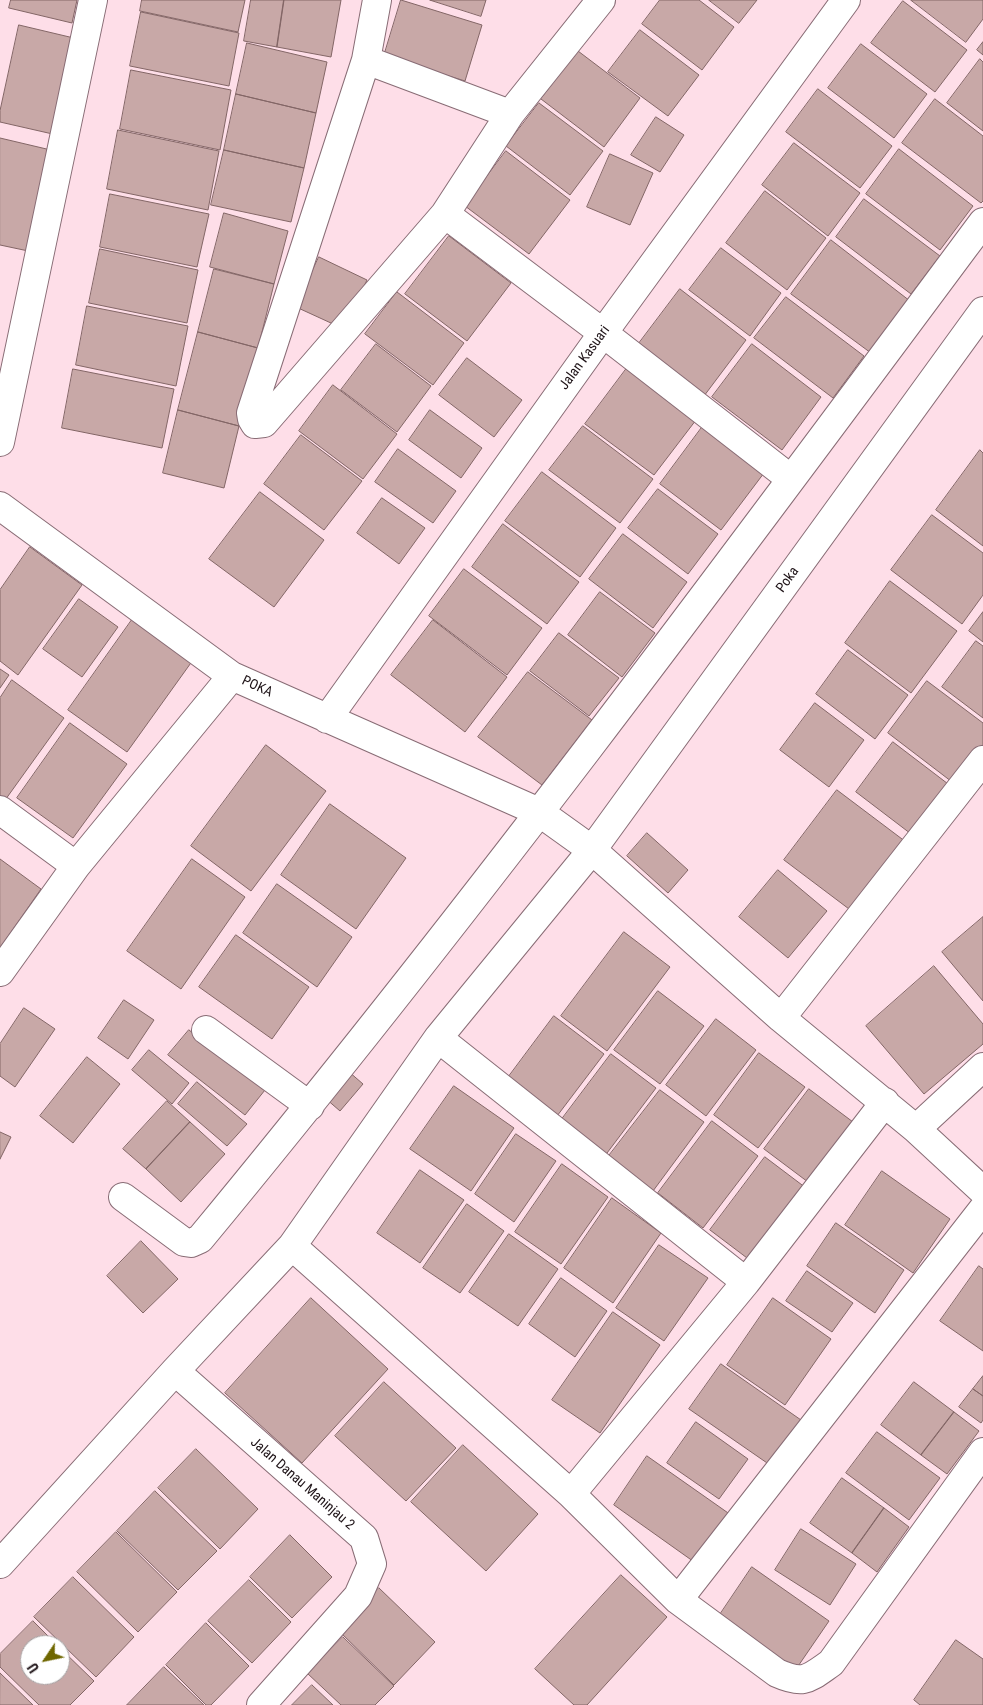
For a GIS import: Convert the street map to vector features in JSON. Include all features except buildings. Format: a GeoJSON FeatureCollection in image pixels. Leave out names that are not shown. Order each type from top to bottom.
{"type":"FeatureCollection","features":[{"type":"Feature","properties":{"kind":"street"},"geometry":{"type":"LineString","coordinates":[[0,442],[93,0]]}},
{"type":"Feature","properties":{"kind":"street"},"geometry":{"type":"LineString","coordinates":[[377,0],[366,60],[251,413],[255,424],[264,423],[445,214],[510,114],[601,0]]}},
{"type":"Feature","properties":{"kind":"street","name":"Jalan Kasuari"},"geometry":{"type":"LineString","coordinates":[[327,719],[603,333],[846,0]]}},
{"type":"Feature","properties":{"kind":"street"},"geometry":{"type":"LineString","coordinates":[[366,60],[510,114]]}},
{"type":"Feature","properties":{"kind":"street"},"geometry":{"type":"LineString","coordinates":[[445,214],[603,333],[791,479]]}},
{"type":"Feature","properties":{"kind":"street"},"geometry":{"type":"LineString","coordinates":[[123,1197],[184,1242],[191,1243],[200,1239],[310,1106],[539,812],[983,222]]}},
{"type":"Feature","properties":{"kind":"street","name":"Poka"},"geometry":{"type":"LineString","coordinates":[[0,1564],[175,1371],[292,1246],[438,1038],[592,850],[983,311]]}},
{"type":"Feature","properties":{"kind":"street"},"geometry":{"type":"LineString","coordinates":[[0,506],[232,676]]}},
{"type":"Feature","properties":{"kind":"street","name":"POKA"},"geometry":{"type":"LineString","coordinates":[[0,972],[76,866],[232,676],[539,812],[592,850],[781,1018],[885,1102],[983,1190]]}},
{"type":"Feature","properties":{"kind":"street"},"geometry":{"type":"LineString","coordinates":[[781,1018],[983,760]]}},
{"type":"Feature","properties":{"kind":"street"},"geometry":{"type":"LineString","coordinates":[[0,810],[76,866]]}},
{"type":"Feature","properties":{"kind":"street"},"geometry":{"type":"LineString","coordinates":[[206,1030],[310,1106]]}},
{"type":"Feature","properties":{"kind":"street"},"geometry":{"type":"LineString","coordinates":[[438,1038],[746,1282]]}},
{"type":"Feature","properties":{"kind":"street"},"geometry":{"type":"LineString","coordinates":[[916,1129],[983,1067]]}},
{"type":"Feature","properties":{"kind":"street"},"geometry":{"type":"LineString","coordinates":[[571,1494],[746,1282],[885,1102]]}},
{"type":"Feature","properties":{"kind":"street"},"geometry":{"type":"LineString","coordinates":[[678,1600],[983,1209]]}},
{"type":"Feature","properties":{"kind":"street"},"geometry":{"type":"LineString","coordinates":[[292,1246],[571,1494],[678,1600],[776,1673],[793,1680],[809,1678],[831,1663],[983,1452]]}},
{"type":"Feature","properties":{"kind":"street","name":"Jalan Danau Maninjau 2"},"geometry":{"type":"LineString","coordinates":[[175,1371],[364,1538],[372,1564],[358,1596],[261,1705]]}}]}
